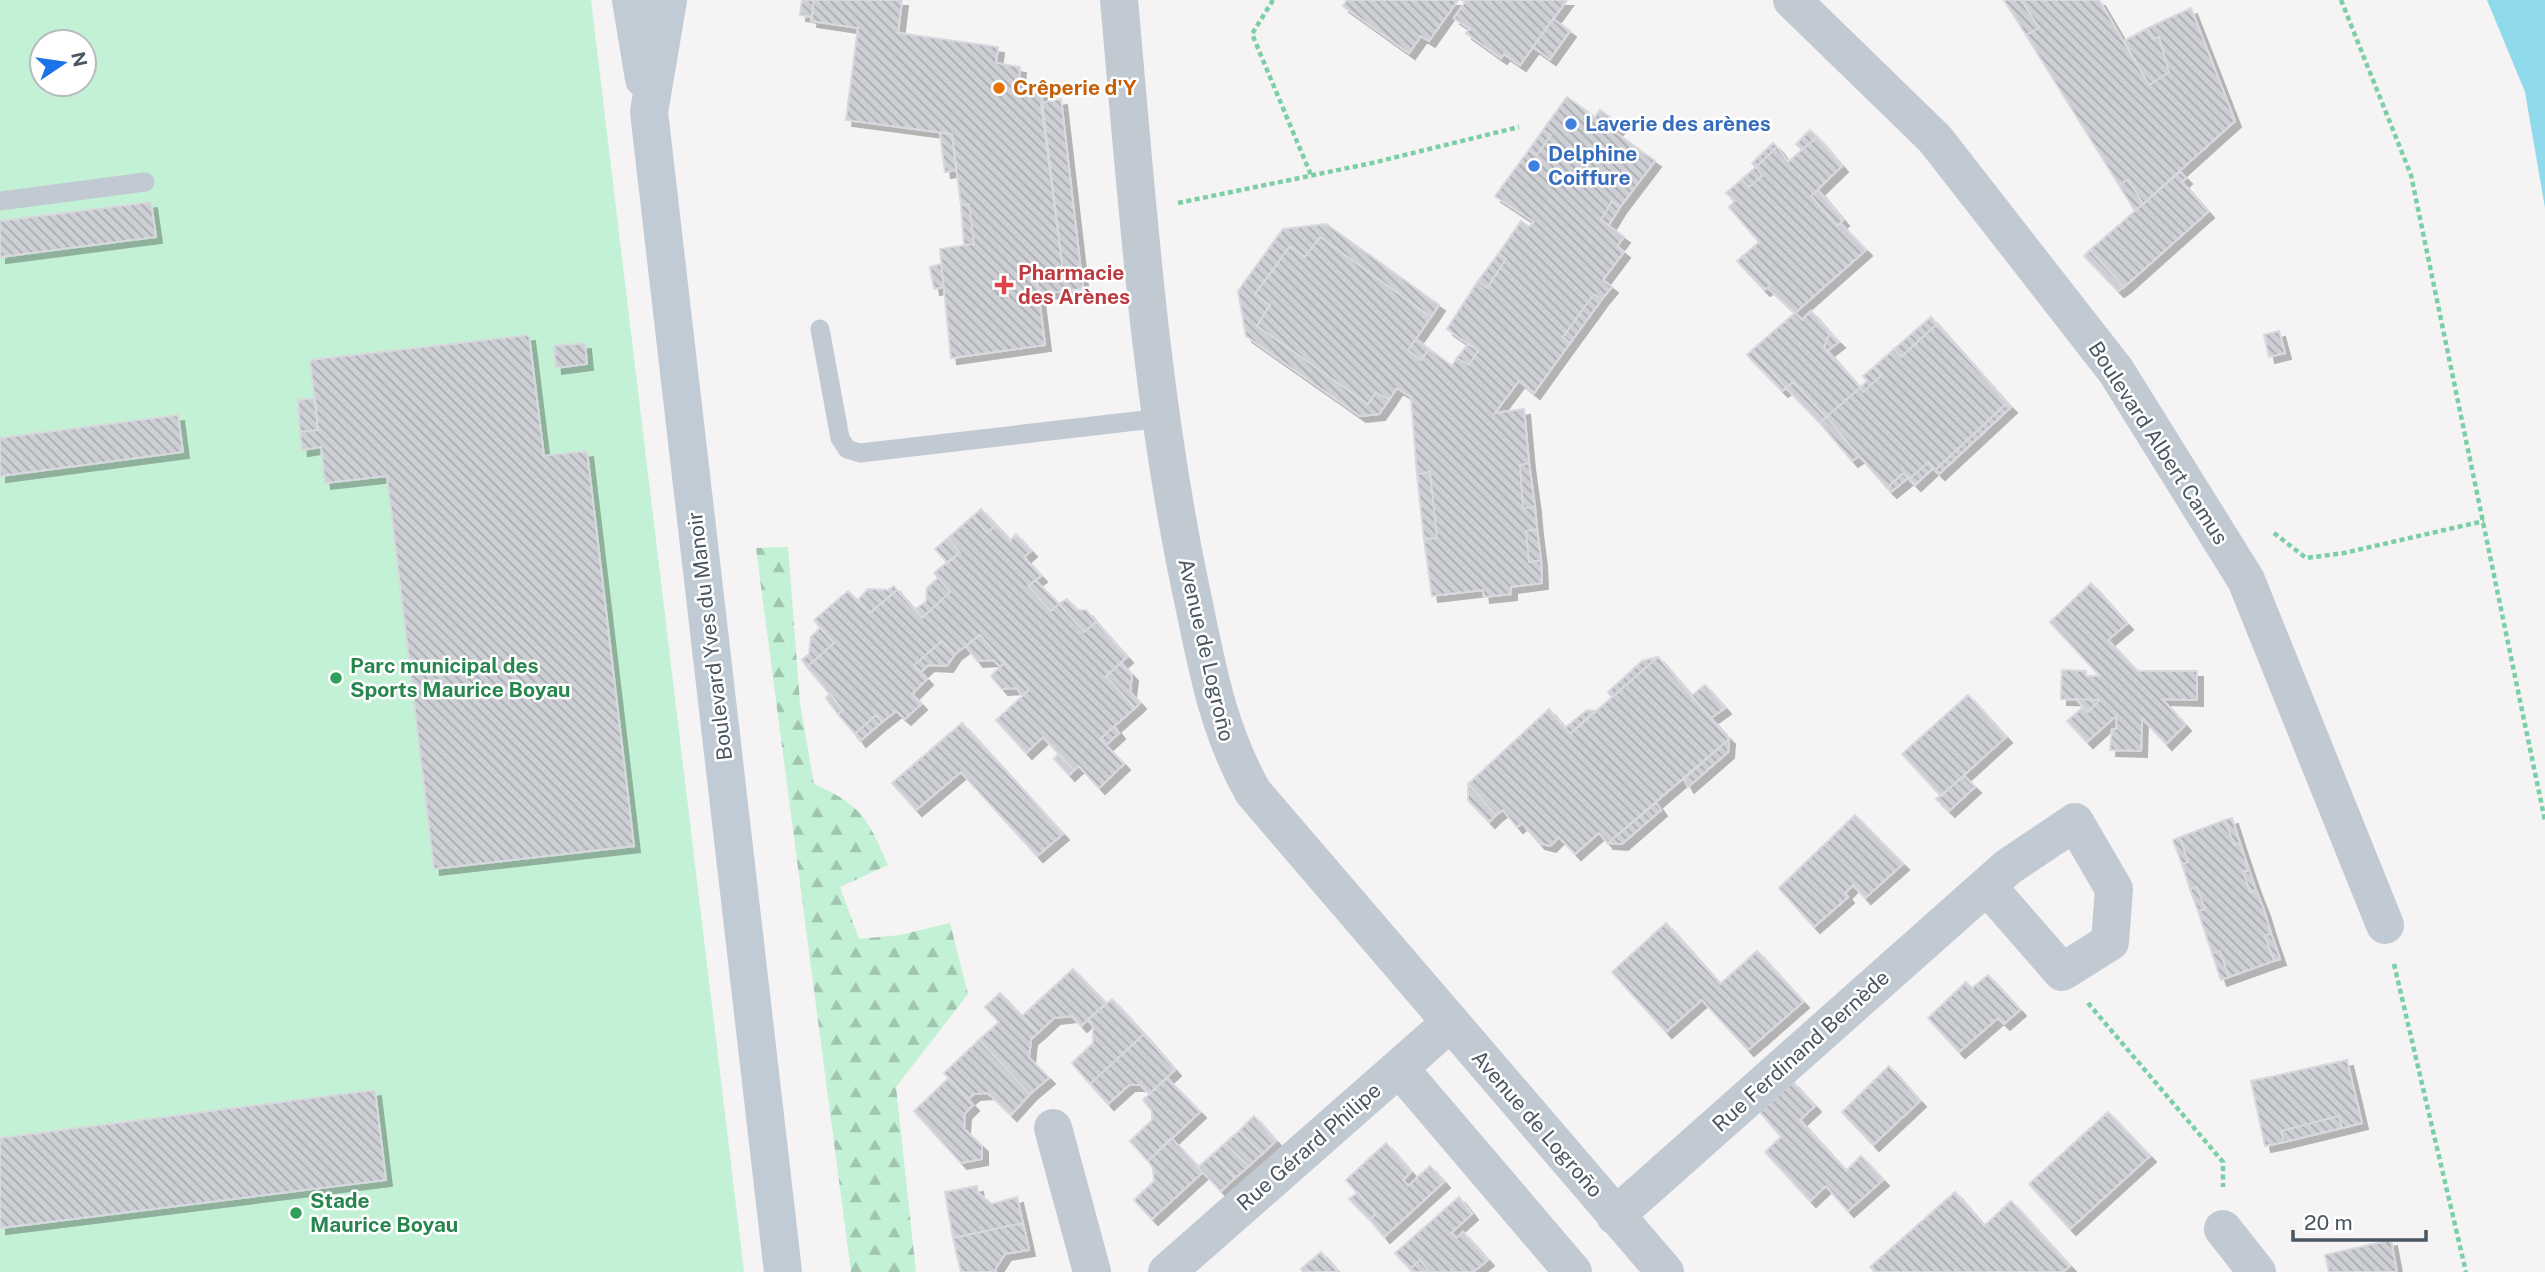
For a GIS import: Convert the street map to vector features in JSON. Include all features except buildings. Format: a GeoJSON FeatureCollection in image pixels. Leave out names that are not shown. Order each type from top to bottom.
{"type":"FeatureCollection","features":[{"type":"Feature","properties":{"kind":"main road"},"geometry":{"type":"LineString","coordinates":[[631,0],[649,112]]}},
{"type":"Feature","properties":{"kind":"main road","name":"Boulevard Yves du Manoir"},"geometry":{"type":"LineString","coordinates":[[668,0],[649,112],[783,1272]]}},
{"type":"Feature","properties":{"kind":"street","name":"Avenue de Logroño"},"geometry":{"type":"LineString","coordinates":[[1119,0],[1138,211],[1177,525],[1217,715],[1232,756],[1252,792],[1665,1272]]}},
{"type":"Feature","properties":{"kind":"street","name":"Boulevard Albert Camus"},"geometry":{"type":"LineString","coordinates":[[1792,0],[1935,139],[2116,372],[2246,580],[2385,925]]}},
{"type":"Feature","properties":{"kind":"street","name":"Rue Ferdinand Bernède"},"geometry":{"type":"LineString","coordinates":[[1615,1216],[2008,867],[2076,822],[2115,889],[2110,942],[2063,972]]}},
{"type":"Feature","properties":{"kind":"street"},"geometry":{"type":"LineString","coordinates":[[1987,886],[2063,972]]}},
{"type":"Feature","properties":{"kind":"street","name":"Rue Gérard Philipe"},"geometry":{"type":"LineString","coordinates":[[1167,1272],[1450,1023]]}},
{"type":"Feature","properties":{"kind":"street"},"geometry":{"type":"LineString","coordinates":[[1399,1068],[1573,1272]]}},
{"type":"Feature","properties":{"kind":"street"},"geometry":{"type":"LineString","coordinates":[[1053,1128],[1092,1272]]}},
{"type":"Feature","properties":{"kind":"street"},"geometry":{"type":"LineString","coordinates":[[2222,1230],[2257,1272]]}},
{"type":"Feature","properties":{"kind":"lane"},"geometry":{"type":"LineString","coordinates":[[0,201],[145,182]]}},
{"type":"Feature","properties":{"kind":"lane"},"geometry":{"type":"LineString","coordinates":[[820,329],[840,438],[847,449],[860,453],[1162,418]]}},
{"type":"Feature","properties":{"kind":"path"},"geometry":{"type":"LineString","coordinates":[[1273,0],[1252,34],[1311,175]]}},
{"type":"Feature","properties":{"kind":"path"},"geometry":{"type":"LineString","coordinates":[[2340,0],[2411,175],[2545,821]]}},
{"type":"Feature","properties":{"kind":"path"},"geometry":{"type":"LineString","coordinates":[[1138,211],[1519,128]]}},
{"type":"Feature","properties":{"kind":"path"},"geometry":{"type":"LineString","coordinates":[[2274,533],[2306,558],[2484,521]]}},
{"type":"Feature","properties":{"kind":"path"},"geometry":{"type":"LineString","coordinates":[[2385,925],[2466,1272]]}},
{"type":"Feature","properties":{"kind":"path"},"geometry":{"type":"LineString","coordinates":[[2063,972],[2223,1162],[2222,1230]]}},
{"type":"Feature","properties":{"kind":"green space","name":"Parc municipal des Sports Maurice Boyau"},"geometry":{"type":"Polygon","coordinates":[[[0,0],[591,0],[744,1272],[0,1272],[0,0]]]}},
{"type":"Feature","properties":{"kind":"green space"},"geometry":{"type":"Polygon","coordinates":[[[788,547],[800,703],[814,784],[853,806],[875,835],[888,865],[840,887],[859,939],[900,935],[950,923],[968,994],[896,1087],[916,1272],[851,1272],[756,548],[788,547]]]}},
{"type":"Feature","properties":{"kind":"water"},"geometry":{"type":"Polygon","coordinates":[[[2487,0],[2545,0],[2545,208],[2525,92],[2487,0]]]}},
{"type":"Feature","properties":{"kind":"place","name":"Crêperie d'Y"},"geometry":{"type":"Point","coordinates":[999,88]}},
{"type":"Feature","properties":{"kind":"place","name":"Laverie des arènes"},"geometry":{"type":"Point","coordinates":[1571,124]}},
{"type":"Feature","properties":{"kind":"place","name":"Delphine Coiffure"},"geometry":{"type":"Point","coordinates":[1534,166]}},
{"type":"Feature","properties":{"kind":"place","name":"Pharmacie des Arènes"},"geometry":{"type":"Point","coordinates":[1004,285]}},
{"type":"Feature","properties":{"kind":"place","name":"Parc municipal des Sports Maurice Boyau"},"geometry":{"type":"Point","coordinates":[336,678]}},
{"type":"Feature","properties":{"kind":"place","name":"Stade Maurice Boyau"},"geometry":{"type":"Point","coordinates":[296,1213]}}]}
